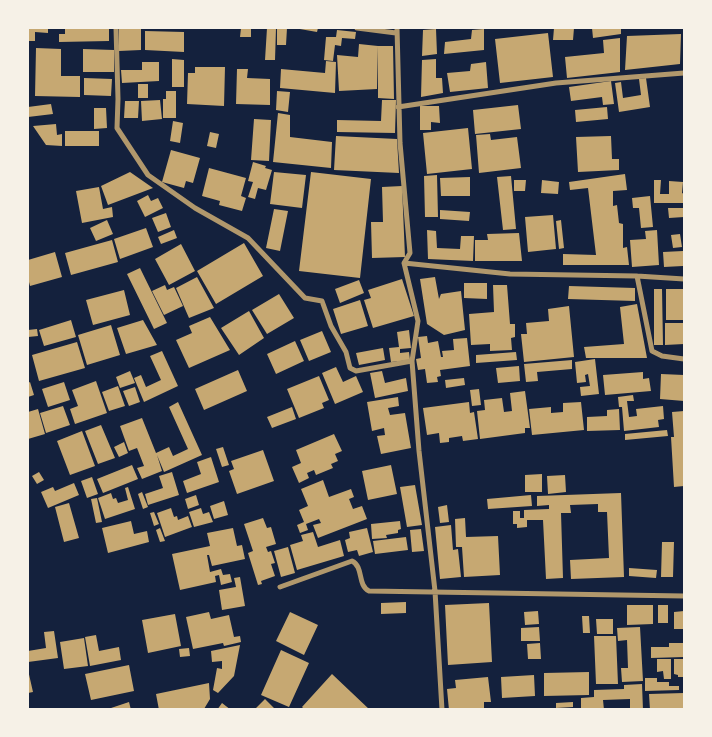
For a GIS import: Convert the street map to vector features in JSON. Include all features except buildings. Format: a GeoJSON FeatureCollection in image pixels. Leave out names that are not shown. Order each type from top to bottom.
{"type":"FeatureCollection","features":[{"type":"Feature","properties":{"kind":"street"},"geometry":{"type":"LineString","coordinates":[[116,28],[117,128],[148,175],[195,208],[248,238],[305,298],[322,301],[331,326],[346,352],[350,368],[356,371],[412,361]]}},
{"type":"Feature","properties":{"kind":"street"},"geometry":{"type":"LineString","coordinates":[[357,28],[396,30],[398,107],[410,253],[404,263],[418,321],[412,361],[419,451],[435,591],[442,710]]}},
{"type":"Feature","properties":{"kind":"street"},"geometry":{"type":"LineString","coordinates":[[398,107],[556,83],[684,73]]}},
{"type":"Feature","properties":{"kind":"street"},"geometry":{"type":"LineString","coordinates":[[404,263],[510,274],[637,276],[684,279]]}},
{"type":"Feature","properties":{"kind":"street"},"geometry":{"type":"LineString","coordinates":[[637,276],[652,351],[662,356],[684,359]]}},
{"type":"Feature","properties":{"kind":"street"},"geometry":{"type":"LineString","coordinates":[[280,587],[352,562],[356,563],[363,586],[365,590],[369,591],[684,596]]}}]}
